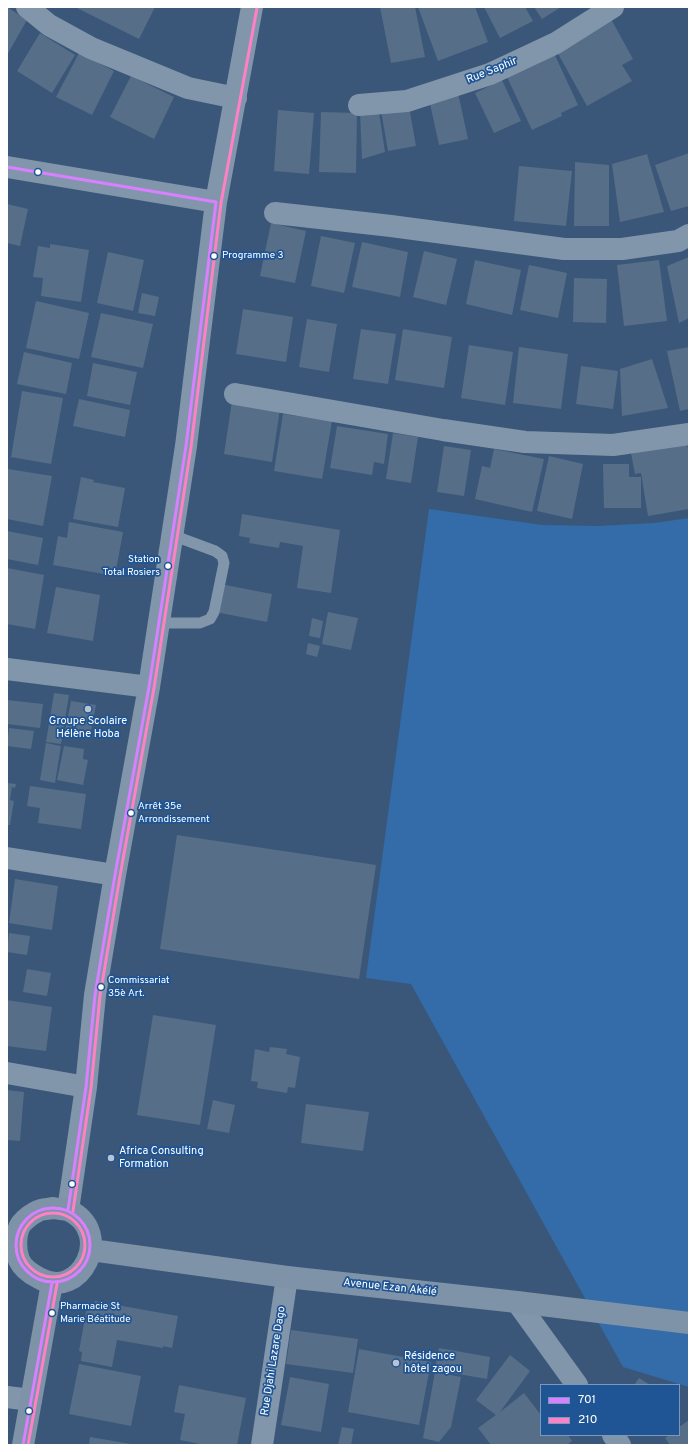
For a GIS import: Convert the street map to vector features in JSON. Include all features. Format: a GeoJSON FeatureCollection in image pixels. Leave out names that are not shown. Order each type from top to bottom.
{"type":"FeatureCollection","features":[{"type":"Feature","properties":{"kind":"street"},"geometry":{"type":"LineString","coordinates":[[27,7],[49,25],[91,48],[188,88],[236,98]]}},
{"type":"Feature","properties":{"kind":"street"},"geometry":{"type":"LineString","coordinates":[[68,1210],[86,1087],[95,995],[149,687],[186,446],[216,202],[252,7]]}},
{"type":"Feature","properties":{"kind":"street","name":"Rue Saphir"},"geometry":{"type":"LineString","coordinates":[[359,105],[407,101],[490,74],[556,43],[613,7]]}},
{"type":"Feature","properties":{"kind":"street"},"geometry":{"type":"LineString","coordinates":[[7,167],[216,202]]}},
{"type":"Feature","properties":{"kind":"street"},"geometry":{"type":"LineString","coordinates":[[275,213],[391,226],[564,249],[622,249],[678,241],[689,235]]}},
{"type":"Feature","properties":{"kind":"street"},"geometry":{"type":"LineString","coordinates":[[235,394],[443,430],[525,442],[613,444],[689,434]]}},
{"type":"Feature","properties":{"kind":"street"},"geometry":{"type":"LineString","coordinates":[[7,669],[149,687]]}},
{"type":"Feature","properties":{"kind":"street"},"geometry":{"type":"LineString","coordinates":[[7,858],[115,875]]}},
{"type":"Feature","properties":{"kind":"street"},"geometry":{"type":"LineString","coordinates":[[7,1073],[86,1087]]}},
{"type":"Feature","properties":{"kind":"street"},"geometry":{"type":"LineString","coordinates":[[53,1208],[68,1210],[80,1218],[89,1230],[92,1245],[91,1250],[89,1259],[81,1271],[69,1280],[52,1283],[42,1280],[28,1272],[13,1259],[16,1246],[14,1223],[39,1211],[53,1208]]}},
{"type":"Feature","properties":{"kind":"street","name":"Avenue Ezan Akélé"},"geometry":{"type":"LineString","coordinates":[[91,1250],[287,1277],[518,1302],[689,1323]]}},
{"type":"Feature","properties":{"kind":"street","name":"Rue Djahi Lazare Dago"},"geometry":{"type":"LineString","coordinates":[[262,1445],[287,1277]]}},
{"type":"Feature","properties":{"kind":"street"},"geometry":{"type":"LineString","coordinates":[[23,1445],[52,1283]]}},
{"type":"Feature","properties":{"kind":"street"},"geometry":{"type":"LineString","coordinates":[[518,1302],[576,1384]]}},
{"type":"Feature","properties":{"kind":"street"},"geometry":{"type":"LineString","coordinates":[[7,1397],[31,1400]]}},
{"type":"Feature","properties":{"kind":"street"},"geometry":{"type":"LineString","coordinates":[[614,1436],[620,1445]]}},
{"type":"Feature","properties":{"kind":"lane"},"geometry":{"type":"LineString","coordinates":[[159,623],[200,623],[210,619],[214,612],[224,563],[222,556],[215,551],[172,535]]}},
{"type":"Feature","properties":{"kind":"shaded area"},"geometry":{"type":"Polygon","coordinates":[[[429,509],[542,525],[598,526],[654,523],[689,518],[689,1387],[623,1367],[411,984],[366,978],[429,509]]]}},
{"type":"Feature","properties":{"kind":"building"},"geometry":{"type":"Polygon","coordinates":[[[7,7],[27,20],[7,55],[7,7]]]}},
{"type":"Feature","properties":{"kind":"building"},"geometry":{"type":"Polygon","coordinates":[[[75,7],[155,7],[139,39],[75,7]]]}},
{"type":"Feature","properties":{"kind":"building"},"geometry":{"type":"Polygon","coordinates":[[[380,7],[415,7],[425,57],[391,63],[380,7]]]}},
{"type":"Feature","properties":{"kind":"building"},"geometry":{"type":"Polygon","coordinates":[[[418,7],[475,7],[488,42],[438,61],[418,7]]]}},
{"type":"Feature","properties":{"kind":"building"},"geometry":{"type":"Polygon","coordinates":[[[484,7],[525,7],[533,21],[500,38],[484,7]]]}},
{"type":"Feature","properties":{"kind":"building"},"geometry":{"type":"Polygon","coordinates":[[[534,7],[561,7],[542,19],[534,7]]]}},
{"type":"Feature","properties":{"kind":"building"},"geometry":{"type":"Polygon","coordinates":[[[611,19],[633,59],[622,65],[632,81],[587,106],[556,50],[611,19]]]}},
{"type":"Feature","properties":{"kind":"building"},"geometry":{"type":"Polygon","coordinates":[[[40,33],[75,55],[52,93],[17,71],[40,33]]]}},
{"type":"Feature","properties":{"kind":"building"},"geometry":{"type":"Polygon","coordinates":[[[553,51],[578,105],[561,113],[562,116],[532,130],[505,73],[553,51]]]}},
{"type":"Feature","properties":{"kind":"building"},"geometry":{"type":"Polygon","coordinates":[[[79,53],[114,71],[92,115],[56,97],[79,53]]]}},
{"type":"Feature","properties":{"kind":"building"},"geometry":{"type":"Polygon","coordinates":[[[131,76],[174,97],[154,139],[110,117],[131,76]]]}},
{"type":"Feature","properties":{"kind":"building"},"geometry":{"type":"Polygon","coordinates":[[[502,80],[521,121],[494,133],[475,93],[502,80]]]}},
{"type":"Feature","properties":{"kind":"building"},"geometry":{"type":"Polygon","coordinates":[[[458,93],[468,139],[439,145],[429,99],[458,93]]]}},
{"type":"Feature","properties":{"kind":"building"},"geometry":{"type":"Polygon","coordinates":[[[409,106],[416,146],[388,151],[381,111],[409,106]]]}},
{"type":"Feature","properties":{"kind":"building"},"geometry":{"type":"Polygon","coordinates":[[[278,110],[314,113],[309,174],[274,171],[278,110]]]}},
{"type":"Feature","properties":{"kind":"building"},"geometry":{"type":"Polygon","coordinates":[[[321,112],[357,113],[356,173],[319,172],[321,112]]]}},
{"type":"Feature","properties":{"kind":"building"},"geometry":{"type":"Polygon","coordinates":[[[360,112],[379,112],[385,152],[362,159],[360,112]]]}},
{"type":"Feature","properties":{"kind":"building"},"geometry":{"type":"Polygon","coordinates":[[[689,153],[689,206],[671,211],[655,165],[689,153]]]}},
{"type":"Feature","properties":{"kind":"building"},"geometry":{"type":"Polygon","coordinates":[[[647,154],[664,212],[620,222],[612,164],[647,154]]]}},
{"type":"Feature","properties":{"kind":"building"},"geometry":{"type":"Polygon","coordinates":[[[575,162],[609,165],[609,226],[574,226],[575,162]]]}},
{"type":"Feature","properties":{"kind":"building"},"geometry":{"type":"Polygon","coordinates":[[[519,166],[572,171],[566,226],[514,221],[519,166]]]}},
{"type":"Feature","properties":{"kind":"building"},"geometry":{"type":"Polygon","coordinates":[[[7,204],[28,209],[20,246],[7,243],[7,204]]]}},
{"type":"Feature","properties":{"kind":"building"},"geometry":{"type":"Polygon","coordinates":[[[271,223],[306,231],[295,283],[260,276],[271,223]]]}},
{"type":"Feature","properties":{"kind":"building"},"geometry":{"type":"Polygon","coordinates":[[[321,236],[355,243],[344,293],[311,286],[321,236]]]}},
{"type":"Feature","properties":{"kind":"building"},"geometry":{"type":"Polygon","coordinates":[[[362,242],[408,252],[400,297],[352,287],[362,242]]]}},
{"type":"Feature","properties":{"kind":"building"},"geometry":{"type":"Polygon","coordinates":[[[50,244],[89,250],[81,302],[41,296],[43,278],[33,277],[38,246],[50,248],[50,244]]]}},
{"type":"Feature","properties":{"kind":"building"},"geometry":{"type":"Polygon","coordinates":[[[424,251],[457,259],[446,305],[413,297],[424,251]]]}},
{"type":"Feature","properties":{"kind":"building"},"geometry":{"type":"Polygon","coordinates":[[[108,252],[144,260],[133,311],[97,303],[108,252]]]}},
{"type":"Feature","properties":{"kind":"building"},"geometry":{"type":"Polygon","coordinates":[[[689,257],[689,318],[679,323],[667,266],[689,257]]]}},
{"type":"Feature","properties":{"kind":"building"},"geometry":{"type":"Polygon","coordinates":[[[475,260],[521,270],[512,315],[466,304],[475,260]]]}},
{"type":"Feature","properties":{"kind":"building"},"geometry":{"type":"Polygon","coordinates":[[[659,260],[667,321],[624,326],[617,265],[659,260]]]}},
{"type":"Feature","properties":{"kind":"building"},"geometry":{"type":"Polygon","coordinates":[[[529,265],[567,273],[558,318],[520,310],[529,265]]]}},
{"type":"Feature","properties":{"kind":"building"},"geometry":{"type":"Polygon","coordinates":[[[574,278],[607,279],[606,323],[573,322],[574,278]]]}},
{"type":"Feature","properties":{"kind":"building"},"geometry":{"type":"Polygon","coordinates":[[[142,293],[159,297],[155,316],[138,313],[142,293]]]}},
{"type":"Feature","properties":{"kind":"building"},"geometry":{"type":"Polygon","coordinates":[[[36,301],[89,313],[79,359],[26,348],[36,301]]]}},
{"type":"Feature","properties":{"kind":"building"},"geometry":{"type":"Polygon","coordinates":[[[243,309],[293,317],[286,362],[236,354],[243,309]]]}},
{"type":"Feature","properties":{"kind":"building"},"geometry":{"type":"Polygon","coordinates":[[[101,313],[153,324],[143,368],[91,357],[101,313]]]}},
{"type":"Feature","properties":{"kind":"building"},"geometry":{"type":"Polygon","coordinates":[[[307,319],[337,324],[329,372],[299,367],[307,319]]]}},
{"type":"Feature","properties":{"kind":"building"},"geometry":{"type":"Polygon","coordinates":[[[361,329],[396,334],[388,384],[353,379],[361,329]]]}},
{"type":"Feature","properties":{"kind":"building"},"geometry":{"type":"Polygon","coordinates":[[[403,329],[452,337],[444,388],[395,380],[403,329]]]}},
{"type":"Feature","properties":{"kind":"building"},"geometry":{"type":"Polygon","coordinates":[[[469,345],[513,352],[505,405],[461,398],[469,345]]]}},
{"type":"Feature","properties":{"kind":"building"},"geometry":{"type":"Polygon","coordinates":[[[519,347],[568,354],[561,409],[513,403],[519,347]]]}},
{"type":"Feature","properties":{"kind":"building"},"geometry":{"type":"Polygon","coordinates":[[[689,347],[689,409],[680,411],[667,351],[689,347]]]}},
{"type":"Feature","properties":{"kind":"building"},"geometry":{"type":"Polygon","coordinates":[[[24,352],[72,363],[66,394],[17,384],[24,352]]]}},
{"type":"Feature","properties":{"kind":"building"},"geometry":{"type":"Polygon","coordinates":[[[652,359],[668,408],[622,416],[620,369],[652,359]]]}},
{"type":"Feature","properties":{"kind":"building"},"geometry":{"type":"Polygon","coordinates":[[[93,363],[137,372],[130,405],[87,396],[93,363]]]}},
{"type":"Feature","properties":{"kind":"building"},"geometry":{"type":"Polygon","coordinates":[[[581,366],[618,371],[613,409],[576,404],[581,366]]]}},
{"type":"Feature","properties":{"kind":"building"},"geometry":{"type":"Polygon","coordinates":[[[22,391],[63,398],[51,464],[11,457],[22,391]]]}},
{"type":"Feature","properties":{"kind":"building"},"geometry":{"type":"Polygon","coordinates":[[[79,399],[130,410],[125,437],[73,426],[79,399]]]}},
{"type":"Feature","properties":{"kind":"building"},"geometry":{"type":"Polygon","coordinates":[[[232,401],[280,409],[272,462],[224,454],[232,401]]]}},
{"type":"Feature","properties":{"kind":"building"},"geometry":{"type":"Polygon","coordinates":[[[283,414],[332,421],[322,479],[274,471],[283,414]]]}},
{"type":"Feature","properties":{"kind":"building"},"geometry":{"type":"Polygon","coordinates":[[[337,426],[388,434],[384,464],[374,462],[372,475],[330,468],[337,426]]]}},
{"type":"Feature","properties":{"kind":"building"},"geometry":{"type":"Polygon","coordinates":[[[393,433],[418,437],[411,483],[386,479],[393,433]]]}},
{"type":"Feature","properties":{"kind":"building"},"geometry":{"type":"Polygon","coordinates":[[[687,444],[689,454],[689,509],[648,516],[641,473],[635,474],[631,453],[687,444]]]}},
{"type":"Feature","properties":{"kind":"building"},"geometry":{"type":"Polygon","coordinates":[[[444,446],[471,450],[464,496],[437,492],[444,446]]]}},
{"type":"Feature","properties":{"kind":"building"},"geometry":{"type":"Polygon","coordinates":[[[494,449],[544,459],[532,512],[475,499],[482,466],[490,468],[494,449]]]}},
{"type":"Feature","properties":{"kind":"building"},"geometry":{"type":"Polygon","coordinates":[[[549,456],[583,464],[572,519],[537,511],[549,456]]]}},
{"type":"Feature","properties":{"kind":"building"},"geometry":{"type":"Polygon","coordinates":[[[603,464],[629,464],[629,477],[641,477],[641,508],[604,508],[603,464]]]}},
{"type":"Feature","properties":{"kind":"building"},"geometry":{"type":"Polygon","coordinates":[[[8,469],[52,476],[43,526],[7,519],[8,469]]]}},
{"type":"Feature","properties":{"kind":"building"},"geometry":{"type":"Polygon","coordinates":[[[81,477],[94,480],[93,482],[125,488],[118,527],[73,519],[81,477]]]}},
{"type":"Feature","properties":{"kind":"building"},"geometry":{"type":"Polygon","coordinates":[[[242,514],[340,530],[331,593],[297,588],[303,546],[280,542],[279,548],[249,543],[250,538],[239,536],[242,514]]]}},
{"type":"Feature","properties":{"kind":"building"},"geometry":{"type":"Polygon","coordinates":[[[69,522],[123,532],[115,576],[53,565],[58,536],[67,538],[69,522]]]}},
{"type":"Feature","properties":{"kind":"building"},"geometry":{"type":"Polygon","coordinates":[[[7,531],[43,538],[38,565],[7,559],[7,531]]]}},
{"type":"Feature","properties":{"kind":"building"},"geometry":{"type":"Polygon","coordinates":[[[7,568],[44,575],[35,629],[7,624],[7,568]]]}},
{"type":"Feature","properties":{"kind":"building"},"geometry":{"type":"Polygon","coordinates":[[[215,583],[272,594],[267,622],[210,611],[215,583]]]}},
{"type":"Feature","properties":{"kind":"building"},"geometry":{"type":"Polygon","coordinates":[[[56,587],[100,595],[93,641],[47,633],[56,587]]]}},
{"type":"Feature","properties":{"kind":"building"},"geometry":{"type":"Polygon","coordinates":[[[328,612],[358,618],[351,650],[322,644],[328,612]]]}},
{"type":"Feature","properties":{"kind":"building"},"geometry":{"type":"Polygon","coordinates":[[[312,618],[323,621],[320,638],[309,636],[312,618]]]}},
{"type":"Feature","properties":{"kind":"building"},"geometry":{"type":"Polygon","coordinates":[[[308,643],[320,646],[317,657],[306,654],[308,643]]]}},
{"type":"Feature","properties":{"kind":"building"},"geometry":{"type":"Polygon","coordinates":[[[54,693],[69,695],[61,744],[46,742],[54,693]]]}},
{"type":"Feature","properties":{"kind":"building"},"geometry":{"type":"Polygon","coordinates":[[[7,700],[43,704],[40,728],[7,724],[7,700]]]}},
{"type":"Feature","properties":{"kind":"building"},"geometry":{"type":"Polygon","coordinates":[[[71,701],[96,705],[90,736],[65,731],[71,701]]]}},
{"type":"Feature","properties":{"kind":"building"},"geometry":{"type":"Polygon","coordinates":[[[9,728],[34,731],[31,749],[7,746],[9,728]]]}},
{"type":"Feature","properties":{"kind":"building"},"geometry":{"type":"Polygon","coordinates":[[[46,743],[61,746],[55,783],[40,780],[46,743]]]}},
{"type":"Feature","properties":{"kind":"building"},"geometry":{"type":"Polygon","coordinates":[[[64,746],[84,749],[83,759],[88,760],[83,785],[57,780],[64,746]]]}},
{"type":"Feature","properties":{"kind":"building"},"geometry":{"type":"Polygon","coordinates":[[[7,783],[16,784],[15,788],[12,787],[10,800],[14,801],[10,825],[7,825],[7,783]]]}},
{"type":"Feature","properties":{"kind":"building"},"geometry":{"type":"Polygon","coordinates":[[[30,786],[86,794],[81,829],[38,823],[40,808],[27,806],[30,786]]]}},
{"type":"Feature","properties":{"kind":"building"},"geometry":{"type":"Polygon","coordinates":[[[177,835],[376,865],[359,979],[160,949],[177,835]]]}},
{"type":"Feature","properties":{"kind":"building"},"geometry":{"type":"Polygon","coordinates":[[[15,879],[58,886],[52,930],[9,923],[15,879]]]}},
{"type":"Feature","properties":{"kind":"building"},"geometry":{"type":"Polygon","coordinates":[[[9,933],[30,936],[27,955],[7,952],[9,933]]]}},
{"type":"Feature","properties":{"kind":"building"},"geometry":{"type":"Polygon","coordinates":[[[27,969],[51,973],[47,996],[23,992],[27,969]]]}},
{"type":"Feature","properties":{"kind":"building"},"geometry":{"type":"Polygon","coordinates":[[[7,1000],[52,1007],[46,1051],[7,1046],[7,1000]]]}},
{"type":"Feature","properties":{"kind":"building"},"geometry":{"type":"Polygon","coordinates":[[[153,1015],[216,1025],[200,1125],[137,1115],[153,1015]]]}},
{"type":"Feature","properties":{"kind":"building"},"geometry":{"type":"Polygon","coordinates":[[[270,1047],[287,1049],[286,1054],[300,1057],[295,1088],[288,1087],[287,1093],[257,1088],[258,1082],[251,1081],[255,1049],[269,1052],[270,1047]]]}},
{"type":"Feature","properties":{"kind":"building"},"geometry":{"type":"Polygon","coordinates":[[[7,1090],[24,1092],[20,1141],[7,1140],[7,1090]]]}},
{"type":"Feature","properties":{"kind":"building"},"geometry":{"type":"Polygon","coordinates":[[[213,1100],[235,1105],[229,1133],[207,1129],[213,1100]]]}},
{"type":"Feature","properties":{"kind":"building"},"geometry":{"type":"Polygon","coordinates":[[[306,1104],[369,1112],[363,1151],[301,1143],[306,1104]]]}},
{"type":"Feature","properties":{"kind":"building"},"geometry":{"type":"Polygon","coordinates":[[[95,1301],[178,1316],[172,1348],[163,1346],[163,1348],[117,1340],[112,1367],[81,1361],[82,1352],[79,1351],[87,1307],[94,1308],[95,1301]]]}},
{"type":"Feature","properties":{"kind":"building"},"geometry":{"type":"Polygon","coordinates":[[[291,1330],[358,1339],[353,1373],[286,1364],[291,1330]]]}},
{"type":"Feature","properties":{"kind":"building"},"geometry":{"type":"Polygon","coordinates":[[[439,1348],[490,1357],[487,1379],[435,1370],[439,1348]]]}},
{"type":"Feature","properties":{"kind":"building"},"geometry":{"type":"Polygon","coordinates":[[[359,1349],[431,1362],[419,1425],[348,1412],[359,1349]]]}},
{"type":"Feature","properties":{"kind":"building"},"geometry":{"type":"Polygon","coordinates":[[[510,1355],[530,1371],[500,1412],[524,1393],[540,1414],[540,1436],[569,1436],[572,1441],[567,1445],[491,1445],[478,1428],[496,1415],[476,1400],[510,1355]]]}},
{"type":"Feature","properties":{"kind":"building"},"geometry":{"type":"Polygon","coordinates":[[[79,1364],[141,1376],[131,1426],[69,1414],[79,1364]]]}},
{"type":"Feature","properties":{"kind":"building"},"geometry":{"type":"Polygon","coordinates":[[[435,1372],[461,1377],[451,1427],[439,1442],[423,1438],[435,1372]]]}},
{"type":"Feature","properties":{"kind":"building"},"geometry":{"type":"Polygon","coordinates":[[[290,1377],[329,1384],[321,1432],[281,1425],[290,1377]]]}},
{"type":"Feature","properties":{"kind":"building"},"geometry":{"type":"Polygon","coordinates":[[[639,1378],[648,1384],[635,1384],[639,1378]]]}},
{"type":"Feature","properties":{"kind":"building"},"geometry":{"type":"Polygon","coordinates":[[[179,1385],[246,1398],[237,1445],[205,1445],[180,1440],[185,1414],[174,1412],[179,1385]]]}},
{"type":"Feature","properties":{"kind":"building"},"geometry":{"type":"Polygon","coordinates":[[[689,1420],[689,1445],[670,1445],[665,1438],[668,1436],[680,1436],[680,1426],[689,1420]]]}},
{"type":"Feature","properties":{"kind":"building"},"geometry":{"type":"Polygon","coordinates":[[[342,1427],[354,1429],[351,1445],[338,1445],[342,1427]]]}},
{"type":"Feature","properties":{"kind":"building"},"geometry":{"type":"Polygon","coordinates":[[[90,1437],[131,1444],[131,1445],[89,1445],[90,1437]]]}},
{"type":"Feature","properties":{"kind":"transit line","name":"210"},"geometry":{"type":"LineString","coordinates":[[73,1211],[91,1088],[100,996],[154,688],[191,447],[221,203],[257,8]]}},
{"type":"Feature","properties":{"kind":"transit line","name":"701"},"geometry":{"type":"LineString","coordinates":[[7,167],[216,202]]}},
{"type":"Feature","properties":{"kind":"transit line","name":"701"},"geometry":{"type":"LineString","coordinates":[[68,1210],[86,1087],[95,995],[149,687],[186,446],[216,202]]}},
{"type":"Feature","properties":{"kind":"transit line","name":"701"},"geometry":{"type":"LineString","coordinates":[[53,1208],[74,1214],[84,1224],[90,1245],[84,1266],[74,1276],[53,1282],[32,1276],[22,1266],[16,1245],[22,1224],[32,1214],[53,1208]]}},
{"type":"Feature","properties":{"kind":"transit line","name":"210"},"geometry":{"type":"LineString","coordinates":[[47,1213],[59,1213],[76,1222],[83,1233],[85,1245],[83,1257],[76,1268],[59,1277],[47,1277],[35,1272],[26,1263],[21,1251],[21,1239],[26,1227],[35,1218],[47,1213]]}},
{"type":"Feature","properties":{"kind":"transit line","name":"701"},"geometry":{"type":"LineString","coordinates":[[23,1445],[52,1283]]}},
{"type":"Feature","properties":{"kind":"transit line","name":"210"},"geometry":{"type":"LineString","coordinates":[[28,1445],[57,1284]]}},
{"type":"Feature","properties":{"kind":"place","name":"Programme 3"},"geometry":{"type":"Point","coordinates":[214,256]}},
{"type":"Feature","properties":{"kind":"place","name":"Station Total Rosiers"},"geometry":{"type":"Point","coordinates":[168,566]}},
{"type":"Feature","properties":{"kind":"place","name":"Groupe Scolaire Hélène Hoba"},"geometry":{"type":"Point","coordinates":[88,709]}},
{"type":"Feature","properties":{"kind":"place","name":"Arrêt 35e Arrondissement"},"geometry":{"type":"Point","coordinates":[131,813]}},
{"type":"Feature","properties":{"kind":"place","name":"Commissariat 35è Art."},"geometry":{"type":"Point","coordinates":[101,987]}},
{"type":"Feature","properties":{"kind":"place","name":"Africa Consulting Formation"},"geometry":{"type":"Point","coordinates":[111,1158]}},
{"type":"Feature","properties":{"kind":"place","name":"Pharmacie St Marie Béatitude"},"geometry":{"type":"Point","coordinates":[52,1313]}},
{"type":"Feature","properties":{"kind":"place","name":"Résidence hôtel zagou"},"geometry":{"type":"Point","coordinates":[396,1363]}}]}
